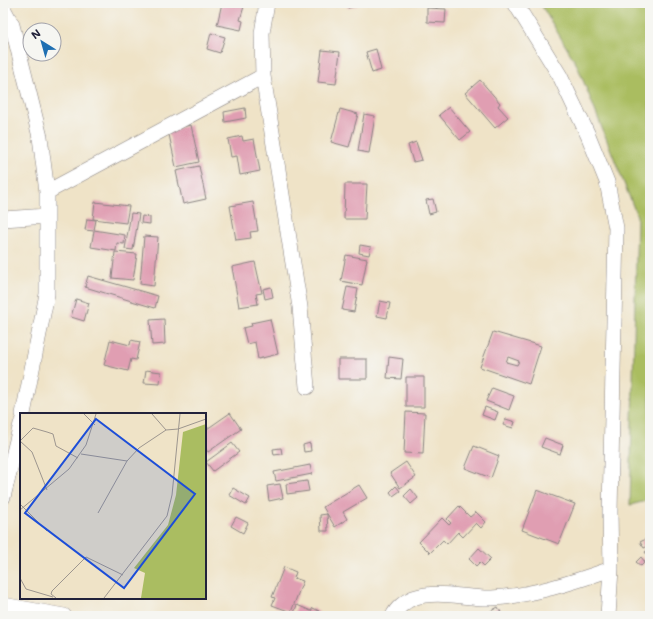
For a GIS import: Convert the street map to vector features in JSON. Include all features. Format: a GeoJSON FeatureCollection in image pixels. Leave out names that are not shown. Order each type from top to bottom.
{"type":"FeatureCollection","features":[{"type":"Feature","properties":{"kind":"street"},"geometry":{"type":"LineString","coordinates":[[267,3],[262,33],[264,76],[300,307],[307,386]]}},
{"type":"Feature","properties":{"kind":"street"},"geometry":{"type":"LineString","coordinates":[[515,3],[560,76],[588,135],[607,182],[616,228],[610,504],[611,569],[608,616]]}},
{"type":"Feature","properties":{"kind":"street"},"geometry":{"type":"LineString","coordinates":[[3,8],[40,137],[47,192],[47,294],[23,413]]}},
{"type":"Feature","properties":{"kind":"street"},"geometry":{"type":"LineString","coordinates":[[47,192],[264,76]]}},
{"type":"Feature","properties":{"kind":"street"},"geometry":{"type":"LineString","coordinates":[[3,219],[47,216]]}},
{"type":"Feature","properties":{"kind":"street"},"geometry":{"type":"LineString","coordinates":[[3,497],[9,448],[20,426]]}},
{"type":"Feature","properties":{"kind":"street"},"geometry":{"type":"LineString","coordinates":[[393,616],[396,610],[413,598],[434,594],[492,598],[513,595],[579,581],[611,569]]}},
{"type":"Feature","properties":{"kind":"street"},"geometry":{"type":"LineString","coordinates":[[3,605],[64,616]]}},
{"type":"Feature","properties":{"kind":"green space"},"geometry":{"type":"Polygon","coordinates":[[[540,3],[650,3],[650,500],[630,505],[637,216],[577,65],[540,3]]]}},
{"type":"Feature","properties":{"kind":"building"},"geometry":{"type":"Polygon","coordinates":[[[222,3],[245,3],[240,20],[243,21],[241,30],[217,25],[222,3]]]}},
{"type":"Feature","properties":{"kind":"building"},"geometry":{"type":"Polygon","coordinates":[[[346,3],[357,3],[358,5],[348,8],[346,3]]]}},
{"type":"Feature","properties":{"kind":"building"},"geometry":{"type":"Polygon","coordinates":[[[427,8],[446,9],[445,23],[427,22],[427,8]]]}},
{"type":"Feature","properties":{"kind":"building"},"geometry":{"type":"Polygon","coordinates":[[[211,33],[225,37],[220,53],[207,49],[211,33]]]}},
{"type":"Feature","properties":{"kind":"building"},"geometry":{"type":"Polygon","coordinates":[[[376,49],[381,70],[372,73],[366,52],[376,49]]]}},
{"type":"Feature","properties":{"kind":"building"},"geometry":{"type":"Polygon","coordinates":[[[322,50],[340,52],[336,84],[318,82],[322,50]]]}},
{"type":"Feature","properties":{"kind":"building"},"geometry":{"type":"Polygon","coordinates":[[[480,80],[500,103],[498,106],[508,117],[495,128],[465,93],[480,80]]]}},
{"type":"Feature","properties":{"kind":"building"},"geometry":{"type":"Polygon","coordinates":[[[449,107],[470,132],[460,140],[439,115],[449,107]]]}},
{"type":"Feature","properties":{"kind":"building"},"geometry":{"type":"Polygon","coordinates":[[[245,108],[246,118],[225,122],[224,112],[245,108]]]}},
{"type":"Feature","properties":{"kind":"building"},"geometry":{"type":"Polygon","coordinates":[[[340,109],[358,114],[349,147],[331,142],[340,109]]]}},
{"type":"Feature","properties":{"kind":"building"},"geometry":{"type":"Polygon","coordinates":[[[364,114],[375,116],[369,153],[358,151],[364,114]]]}},
{"type":"Feature","properties":{"kind":"building"},"geometry":{"type":"Polygon","coordinates":[[[191,125],[199,162],[176,167],[168,130],[191,125]]]}},
{"type":"Feature","properties":{"kind":"building"},"geometry":{"type":"Polygon","coordinates":[[[242,136],[243,141],[254,139],[260,171],[240,175],[237,156],[231,157],[228,139],[242,136]]]}},
{"type":"Feature","properties":{"kind":"building"},"geometry":{"type":"Polygon","coordinates":[[[416,142],[422,160],[413,162],[408,145],[416,142]]]}},
{"type":"Feature","properties":{"kind":"building"},"geometry":{"type":"Polygon","coordinates":[[[199,166],[206,199],[183,204],[176,171],[199,166]]]}},
{"type":"Feature","properties":{"kind":"building"},"geometry":{"type":"Polygon","coordinates":[[[345,184],[367,184],[365,219],[344,219],[345,184]]]}},
{"type":"Feature","properties":{"kind":"building"},"geometry":{"type":"Polygon","coordinates":[[[433,199],[436,212],[429,214],[426,200],[433,199]]]}},
{"type":"Feature","properties":{"kind":"building"},"geometry":{"type":"Polygon","coordinates":[[[95,202],[129,206],[126,223],[93,219],[95,202]]]}},
{"type":"Feature","properties":{"kind":"building"},"geometry":{"type":"Polygon","coordinates":[[[253,202],[258,231],[250,232],[251,238],[236,240],[230,206],[253,202]]]}},
{"type":"Feature","properties":{"kind":"building"},"geometry":{"type":"Polygon","coordinates":[[[131,213],[139,214],[133,250],[125,249],[131,213]]]}},
{"type":"Feature","properties":{"kind":"building"},"geometry":{"type":"Polygon","coordinates":[[[142,216],[150,217],[150,224],[141,223],[142,216]]]}},
{"type":"Feature","properties":{"kind":"building"},"geometry":{"type":"Polygon","coordinates":[[[87,219],[96,220],[94,230],[125,235],[124,244],[117,243],[116,251],[91,247],[94,231],[85,230],[87,219]]]}},
{"type":"Feature","properties":{"kind":"building"},"geometry":{"type":"Polygon","coordinates":[[[144,236],[158,237],[154,286],[140,284],[144,236]]]}},
{"type":"Feature","properties":{"kind":"building"},"geometry":{"type":"Polygon","coordinates":[[[360,245],[371,247],[369,255],[359,253],[360,245]]]}},
{"type":"Feature","properties":{"kind":"building"},"geometry":{"type":"Polygon","coordinates":[[[115,252],[137,254],[133,280],[112,278],[115,252]]]}},
{"type":"Feature","properties":{"kind":"building"},"geometry":{"type":"Polygon","coordinates":[[[346,255],[367,259],[362,285],[341,281],[346,255]]]}},
{"type":"Feature","properties":{"kind":"building"},"geometry":{"type":"Polygon","coordinates":[[[255,262],[262,293],[256,294],[258,304],[239,307],[232,267],[255,262]]]}},
{"type":"Feature","properties":{"kind":"building"},"geometry":{"type":"Polygon","coordinates":[[[88,276],[158,296],[155,308],[85,287],[88,276]]]}},
{"type":"Feature","properties":{"kind":"building"},"geometry":{"type":"Polygon","coordinates":[[[271,287],[273,297],[265,299],[263,289],[271,287]]]}},
{"type":"Feature","properties":{"kind":"building"},"geometry":{"type":"Polygon","coordinates":[[[347,287],[358,289],[354,312],[342,310],[347,287]]]}},
{"type":"Feature","properties":{"kind":"building"},"geometry":{"type":"Polygon","coordinates":[[[76,299],[89,303],[84,321],[71,317],[76,299]]]}},
{"type":"Feature","properties":{"kind":"building"},"geometry":{"type":"Polygon","coordinates":[[[380,301],[390,303],[387,318],[377,316],[380,301]]]}},
{"type":"Feature","properties":{"kind":"building"},"geometry":{"type":"Polygon","coordinates":[[[164,319],[165,344],[152,345],[150,320],[164,319]]]}},
{"type":"Feature","properties":{"kind":"building"},"geometry":{"type":"Polygon","coordinates":[[[270,319],[278,354],[258,359],[255,342],[247,344],[243,328],[252,326],[251,323],[270,319]]]}},
{"type":"Feature","properties":{"kind":"building"},"geometry":{"type":"Polygon","coordinates":[[[493,332],[541,346],[529,384],[480,367],[493,332]],[[508,357],[506,362],[517,365],[519,361],[508,357]]]}},
{"type":"Feature","properties":{"kind":"building"},"geometry":{"type":"Polygon","coordinates":[[[110,340],[130,345],[131,340],[140,342],[136,360],[131,359],[128,371],[104,365],[110,340]]]}},
{"type":"Feature","properties":{"kind":"building"},"geometry":{"type":"Polygon","coordinates":[[[389,357],[403,359],[401,379],[387,378],[389,357]]]}},
{"type":"Feature","properties":{"kind":"building"},"geometry":{"type":"Polygon","coordinates":[[[338,359],[367,359],[367,379],[338,379],[338,359]]]}},
{"type":"Feature","properties":{"kind":"building"},"geometry":{"type":"Polygon","coordinates":[[[146,370],[161,372],[160,384],[144,383],[146,370]]]}},
{"type":"Feature","properties":{"kind":"building"},"geometry":{"type":"Polygon","coordinates":[[[406,377],[424,377],[424,407],[406,407],[406,377]]]}},
{"type":"Feature","properties":{"kind":"building"},"geometry":{"type":"Polygon","coordinates":[[[492,388],[514,396],[509,410],[486,401],[492,388]]]}},
{"type":"Feature","properties":{"kind":"building"},"geometry":{"type":"Polygon","coordinates":[[[485,407],[498,412],[495,420],[482,415],[485,407]]]}},
{"type":"Feature","properties":{"kind":"building"},"geometry":{"type":"Polygon","coordinates":[[[406,412],[425,413],[423,454],[404,453],[406,412]]]}},
{"type":"Feature","properties":{"kind":"building"},"geometry":{"type":"Polygon","coordinates":[[[230,413],[241,429],[208,452],[206,449],[206,427],[207,429],[230,413]]]}},
{"type":"Feature","properties":{"kind":"building"},"geometry":{"type":"Polygon","coordinates":[[[506,419],[515,422],[513,428],[503,425],[506,419]]]}},
{"type":"Feature","properties":{"kind":"building"},"geometry":{"type":"Polygon","coordinates":[[[545,438],[563,445],[560,454],[541,447],[545,438]]]}},
{"type":"Feature","properties":{"kind":"building"},"geometry":{"type":"Polygon","coordinates":[[[232,443],[239,452],[213,471],[206,462],[232,443]]]}},
{"type":"Feature","properties":{"kind":"building"},"geometry":{"type":"Polygon","coordinates":[[[310,443],[311,451],[304,452],[303,445],[310,443]]]}},
{"type":"Feature","properties":{"kind":"building"},"geometry":{"type":"Polygon","coordinates":[[[474,446],[499,456],[491,478],[465,468],[474,446]]]}},
{"type":"Feature","properties":{"kind":"building"},"geometry":{"type":"Polygon","coordinates":[[[281,448],[282,454],[274,455],[273,449],[281,448]]]}},
{"type":"Feature","properties":{"kind":"building"},"geometry":{"type":"Polygon","coordinates":[[[406,462],[416,477],[400,488],[390,473],[406,462]]]}},
{"type":"Feature","properties":{"kind":"building"},"geometry":{"type":"Polygon","coordinates":[[[310,465],[312,474],[276,481],[274,472],[310,465]]]}},
{"type":"Feature","properties":{"kind":"building"},"geometry":{"type":"Polygon","coordinates":[[[307,481],[309,491],[287,494],[286,484],[307,481]]]}},
{"type":"Feature","properties":{"kind":"building"},"geometry":{"type":"Polygon","coordinates":[[[280,484],[283,498],[269,501],[267,486],[280,484]]]}},
{"type":"Feature","properties":{"kind":"building"},"geometry":{"type":"Polygon","coordinates":[[[359,485],[367,498],[343,512],[347,519],[335,527],[323,507],[359,485]]]}},
{"type":"Feature","properties":{"kind":"building"},"geometry":{"type":"Polygon","coordinates":[[[396,486],[400,491],[393,496],[390,492],[396,486]]]}},
{"type":"Feature","properties":{"kind":"building"},"geometry":{"type":"Polygon","coordinates":[[[233,488],[250,498],[246,505],[229,495],[233,488]]]}},
{"type":"Feature","properties":{"kind":"building"},"geometry":{"type":"Polygon","coordinates":[[[411,489],[418,498],[411,504],[404,496],[411,489]]]}},
{"type":"Feature","properties":{"kind":"building"},"geometry":{"type":"Polygon","coordinates":[[[537,490],[575,504],[559,544],[522,530],[537,490]]]}},
{"type":"Feature","properties":{"kind":"building"},"geometry":{"type":"Polygon","coordinates":[[[459,506],[470,517],[476,512],[486,522],[481,528],[476,523],[463,537],[458,532],[447,544],[443,540],[430,553],[419,542],[442,518],[449,525],[451,523],[447,519],[459,506]]]}},
{"type":"Feature","properties":{"kind":"building"},"geometry":{"type":"Polygon","coordinates":[[[327,514],[328,531],[321,531],[320,515],[327,514]]]}},
{"type":"Feature","properties":{"kind":"building"},"geometry":{"type":"Polygon","coordinates":[[[236,517],[248,523],[243,533],[231,526],[236,517]]]}},
{"type":"Feature","properties":{"kind":"building"},"geometry":{"type":"Polygon","coordinates":[[[650,537],[650,545],[644,548],[640,542],[650,537]]]}},
{"type":"Feature","properties":{"kind":"building"},"geometry":{"type":"Polygon","coordinates":[[[479,548],[491,559],[484,566],[480,562],[476,566],[469,559],[479,548]]]}},
{"type":"Feature","properties":{"kind":"building"},"geometry":{"type":"Polygon","coordinates":[[[650,548],[650,559],[645,552],[650,548]]]}},
{"type":"Feature","properties":{"kind":"building"},"geometry":{"type":"Polygon","coordinates":[[[641,557],[645,562],[641,566],[636,562],[641,557]]]}},
{"type":"Feature","properties":{"kind":"building"},"geometry":{"type":"Polygon","coordinates":[[[284,567],[296,572],[294,578],[303,581],[291,612],[272,605],[275,598],[272,597],[284,567]]]}},
{"type":"Feature","properties":{"kind":"building"},"geometry":{"type":"Polygon","coordinates":[[[297,605],[311,611],[313,608],[319,611],[317,616],[302,616],[294,613],[297,605]]]}},
{"type":"Feature","properties":{"kind":"building"},"geometry":{"type":"Polygon","coordinates":[[[498,607],[503,616],[484,615],[498,607]]]}}]}
